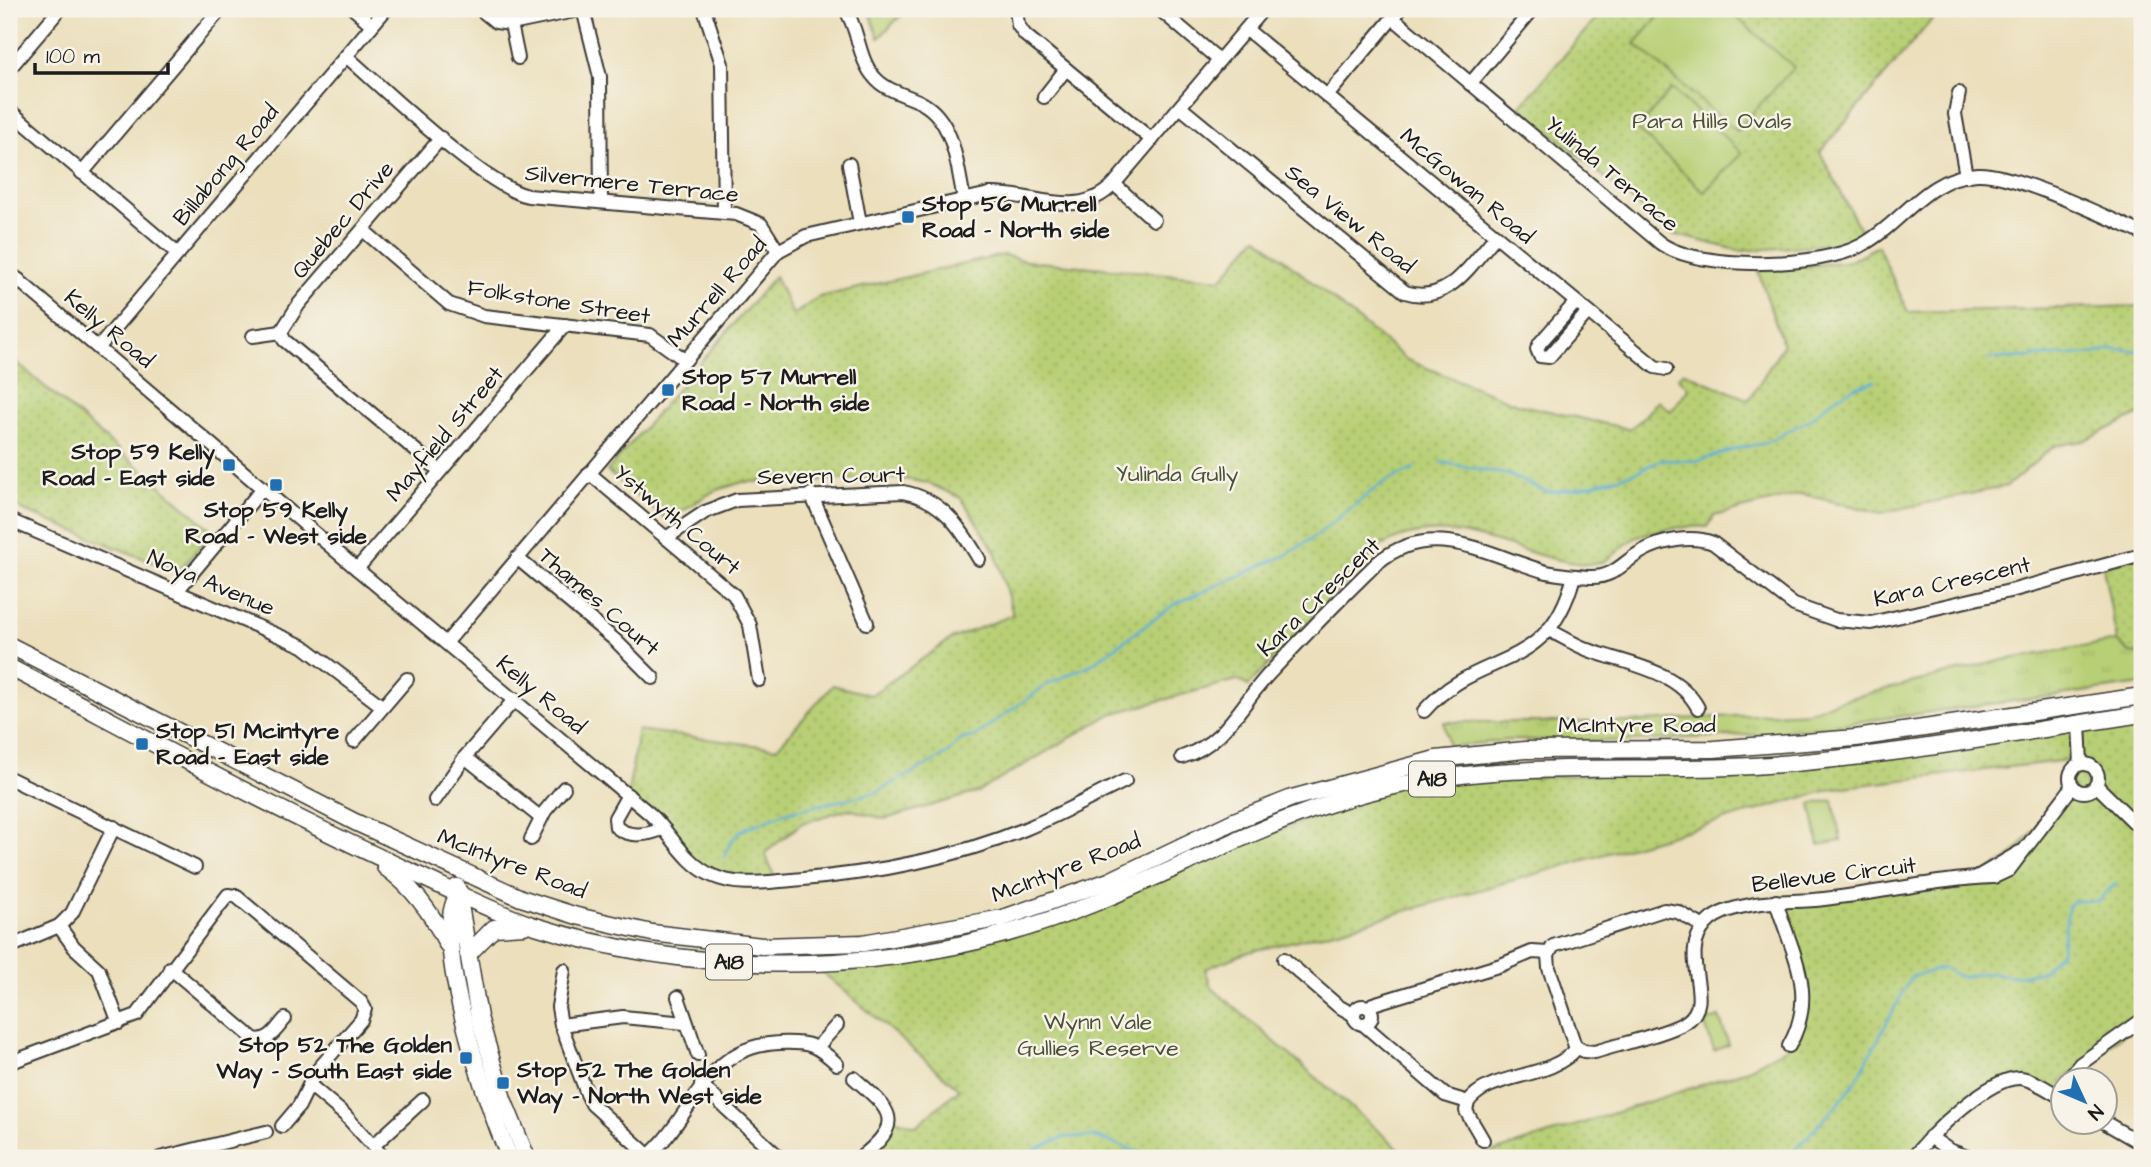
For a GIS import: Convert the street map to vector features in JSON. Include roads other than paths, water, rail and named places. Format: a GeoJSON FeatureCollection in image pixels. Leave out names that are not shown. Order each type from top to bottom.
{"type":"FeatureCollection","features":[{"type":"Feature","properties":{"kind":"main road","name":"McIntyre Road"},"geometry":{"type":"LineString","coordinates":[[9,645],[355,822],[512,894],[611,925],[685,939],[773,946],[863,943],[964,926],[1042,906],[1109,881],[1234,821],[1292,798],[1436,759],[1534,749],[1714,748],[1835,740],[1898,734],[2142,696]]}},
{"type":"Feature","properties":{"kind":"main road","name":"McIntyre Road"},"geometry":{"type":"LineString","coordinates":[[9,667],[355,846],[534,926],[656,953],[715,961],[794,964],[876,959],[956,946],[1043,923],[1118,894],[1241,836],[1304,811],[1398,785],[1476,772],[1524,769],[1714,768],[1842,758],[2142,714]]}},
{"type":"Feature","properties":{"kind":"main road"},"geometry":{"type":"LineString","coordinates":[[2054,708],[2078,724],[2096,702]]}},
{"type":"Feature","properties":{"kind":"main road"},"geometry":{"type":"LineString","coordinates":[[355,822],[380,842],[448,877],[460,894],[468,954],[486,1040],[503,1098],[527,1158]]}},
{"type":"Feature","properties":{"kind":"main road"},"geometry":{"type":"LineString","coordinates":[[355,846],[408,886],[430,913],[451,952]]}},
{"type":"Feature","properties":{"kind":"main road"},"geometry":{"type":"LineString","coordinates":[[510,1158],[476,1063],[451,952],[449,914],[460,894],[475,891],[512,894]]}},
{"type":"Feature","properties":{"kind":"main road"},"geometry":{"type":"LineString","coordinates":[[468,954],[494,928],[508,925],[534,926]]}},
{"type":"Feature","properties":{"kind":"street"},"geometry":{"type":"LineString","coordinates":[[9,69],[60,9]]}},
{"type":"Feature","properties":{"kind":"street"},"geometry":{"type":"LineString","coordinates":[[82,173],[221,9]]}},
{"type":"Feature","properties":{"kind":"street"},"geometry":{"type":"LineString","coordinates":[[354,9],[372,25]]}},
{"type":"Feature","properties":{"kind":"street","name":"Billabong Road"},"geometry":{"type":"LineString","coordinates":[[99,347],[386,9]]}},
{"type":"Feature","properties":{"kind":"street"},"geometry":{"type":"LineString","coordinates":[[480,9],[496,22],[510,24],[583,9],[600,77],[601,201]]}},
{"type":"Feature","properties":{"kind":"street"},"geometry":{"type":"LineString","coordinates":[[704,9],[722,64],[724,213]]}},
{"type":"Feature","properties":{"kind":"street"},"geometry":{"type":"LineString","coordinates":[[845,9],[873,76],[881,84],[929,107],[943,124],[953,147],[964,199]]}},
{"type":"Feature","properties":{"kind":"street"},"geometry":{"type":"LineString","coordinates":[[1016,9],[1018,25],[1025,35],[1152,140]]}},
{"type":"Feature","properties":{"kind":"street"},"geometry":{"type":"LineString","coordinates":[[1159,9],[1219,60]]}},
{"type":"Feature","properties":{"kind":"street","name":"Murrell Road"},"geometry":{"type":"LineString","coordinates":[[446,643],[778,251],[806,236],[964,199],[1010,194],[1074,205],[1091,201],[1114,184],[1263,9]]}},
{"type":"Feature","properties":{"kind":"street"},"geometry":{"type":"LineString","coordinates":[[1470,84],[1533,9]]}},
{"type":"Feature","properties":{"kind":"street"},"geometry":{"type":"LineString","coordinates":[[1327,96],[1396,13]]}},
{"type":"Feature","properties":{"kind":"street","name":"Yulinda Terrace"},"geometry":{"type":"LineString","coordinates":[[1396,13],[1470,84],[1671,250],[1697,257],[1746,264],[1837,255],[1861,246],[1880,233],[1933,186],[1982,174],[2014,181],[2142,233]]}},
{"type":"Feature","properties":{"kind":"street"},"geometry":{"type":"LineString","coordinates":[[510,24],[518,58]]}},
{"type":"Feature","properties":{"kind":"street","name":"McGowan Road"},"geometry":{"type":"LineString","coordinates":[[1246,29],[1587,313],[1655,367],[1666,369]]}},
{"type":"Feature","properties":{"kind":"street","name":"Silvermere Terrace"},"geometry":{"type":"LineString","coordinates":[[346,56],[441,138],[513,192],[724,213],[757,221],[778,251]]}},
{"type":"Feature","properties":{"kind":"street"},"geometry":{"type":"LineString","coordinates":[[1044,97],[1066,69]]}},
{"type":"Feature","properties":{"kind":"street"},"geometry":{"type":"LineString","coordinates":[[1959,93],[1955,114],[1966,176]]}},
{"type":"Feature","properties":{"kind":"street","name":"Sea View Road"},"geometry":{"type":"LineString","coordinates":[[1180,107],[1405,292],[1424,295],[1447,290],[1495,237]]}},
{"type":"Feature","properties":{"kind":"street"},"geometry":{"type":"LineString","coordinates":[[9,110],[178,254]]}},
{"type":"Feature","properties":{"kind":"street","name":"Quebec Drive"},"geometry":{"type":"LineString","coordinates":[[281,332],[299,304],[441,138]]}},
{"type":"Feature","properties":{"kind":"street"},"geometry":{"type":"LineString","coordinates":[[849,164],[860,223]]}},
{"type":"Feature","properties":{"kind":"street"},"geometry":{"type":"LineString","coordinates":[[1114,184],[1154,220]]}},
{"type":"Feature","properties":{"kind":"street","name":"Folkstone Street"},"geometry":{"type":"LineString","coordinates":[[363,230],[459,310],[484,316],[650,335],[685,360]]}},
{"type":"Feature","properties":{"kind":"street"},"geometry":{"type":"LineString","coordinates":[[9,292],[14,276]]}},
{"type":"Feature","properties":{"kind":"street","name":"Kelly Road"},"geometry":{"type":"LineString","coordinates":[[14,276],[357,569],[656,819],[676,847],[705,872],[727,881],[744,883],[828,877],[926,860],[1001,838],[1034,825],[1125,781]]}},
{"type":"Feature","properties":{"kind":"street"},"geometry":{"type":"LineString","coordinates":[[1575,303],[1540,343],[1537,349],[1540,356],[1549,357],[1587,313]]}},
{"type":"Feature","properties":{"kind":"street","name":"Mayfield Street"},"geometry":{"type":"LineString","coordinates":[[357,569],[565,325]]}},
{"type":"Feature","properties":{"kind":"street"},"geometry":{"type":"LineString","coordinates":[[253,336],[281,332],[284,340],[440,471]]}},
{"type":"Feature","properties":{"kind":"street","name":"Ystwyth Court"},"geometry":{"type":"LineString","coordinates":[[589,473],[734,595],[750,625],[759,680]]}},
{"type":"Feature","properties":{"kind":"street"},"geometry":{"type":"LineString","coordinates":[[177,591],[263,488]]}},
{"type":"Feature","properties":{"kind":"street","name":"Severn Court"},"geometry":{"type":"LineString","coordinates":[[666,538],[705,512],[737,500],[811,494],[896,492],[922,497],[947,513],[979,559]]}},
{"type":"Feature","properties":{"kind":"street"},"geometry":{"type":"LineString","coordinates":[[811,494],[867,623]]}},
{"type":"Feature","properties":{"kind":"street","name":"Noya Avenue"},"geometry":{"type":"LineString","coordinates":[[9,520],[303,646],[383,707]]}},
{"type":"Feature","properties":{"kind":"street","name":"Kara Crescent"},"geometry":{"type":"LineString","coordinates":[[1182,757],[1200,750],[1221,734],[1267,676],[1371,569],[1399,548],[1423,541],[1493,551],[1541,570],[1574,576],[1607,575],[1650,547],[1702,539],[1713,543],[1794,605],[1836,620],[1871,623],[2014,590],[2142,555]]}},
{"type":"Feature","properties":{"kind":"street","name":"Thames Court"},"geometry":{"type":"LineString","coordinates":[[517,558],[607,633],[653,678]]}},
{"type":"Feature","properties":{"kind":"street"},"geometry":{"type":"LineString","coordinates":[[1424,711],[1445,691],[1468,676],[1526,650],[1549,630],[1564,608],[1574,576]]}},
{"type":"Feature","properties":{"kind":"street"},"geometry":{"type":"LineString","coordinates":[[1549,630],[1592,651],[1626,660],[1664,678],[1685,690],[1698,708]]}},
{"type":"Feature","properties":{"kind":"street"},"geometry":{"type":"LineString","coordinates":[[354,741],[407,679]]}},
{"type":"Feature","properties":{"kind":"street"},"geometry":{"type":"LineString","coordinates":[[435,800],[465,757],[514,699]]}},
{"type":"Feature","properties":{"kind":"street"},"geometry":{"type":"LineString","coordinates":[[2078,724],[2081,764]]}},
{"type":"Feature","properties":{"kind":"street"},"geometry":{"type":"LineString","coordinates":[[465,757],[541,818]]}},
{"type":"Feature","properties":{"kind":"street"},"geometry":{"type":"LineString","coordinates":[[2081,764],[2094,768],[2097,774],[2096,785]]}},
{"type":"Feature","properties":{"kind":"street"},"geometry":{"type":"LineString","coordinates":[[2081,764],[2071,771],[2073,786],[2080,791],[2087,791],[2096,785]]}},
{"type":"Feature","properties":{"kind":"street"},"geometry":{"type":"LineString","coordinates":[[9,778],[195,867]]}},
{"type":"Feature","properties":{"kind":"street"},"geometry":{"type":"LineString","coordinates":[[2096,785],[2142,830]]}},
{"type":"Feature","properties":{"kind":"street","name":"Bellevue Circuit"},"geometry":{"type":"LineString","coordinates":[[1704,926],[1716,915],[1776,901],[1821,900],[1994,877],[2009,870],[2073,786]]}},
{"type":"Feature","properties":{"kind":"street"},"geometry":{"type":"LineString","coordinates":[[531,839],[541,818],[564,788]]}},
{"type":"Feature","properties":{"kind":"street"},"geometry":{"type":"LineString","coordinates":[[628,795],[615,818],[616,827],[630,834],[650,834],[662,829]]}},
{"type":"Feature","properties":{"kind":"street"},"geometry":{"type":"LineString","coordinates":[[9,947],[59,926],[72,913],[114,827]]}},
{"type":"Feature","properties":{"kind":"street"},"geometry":{"type":"LineString","coordinates":[[9,1063],[137,1016],[170,968],[228,895],[236,896],[365,1009],[361,1020],[315,1073],[311,1086],[282,1126]]}},
{"type":"Feature","properties":{"kind":"street"},"geometry":{"type":"LineString","coordinates":[[1776,901],[1800,966],[1803,988],[1800,1027],[1789,1046]]}},
{"type":"Feature","properties":{"kind":"street"},"geometry":{"type":"LineString","coordinates":[[1664,910],[1678,912],[1704,926],[1694,946],[1693,958],[1700,996],[1691,1018],[1678,1026],[1595,1052],[1577,1048],[1569,1037],[1549,968],[1548,953],[1558,942],[1664,910]]}},
{"type":"Feature","properties":{"kind":"street"},"geometry":{"type":"LineString","coordinates":[[59,926],[68,941],[99,970],[118,1023]]}},
{"type":"Feature","properties":{"kind":"street"},"geometry":{"type":"LineString","coordinates":[[1358,1020],[1357,1008],[1369,1008],[1373,1004],[1502,965],[1532,952],[1548,953]]}},
{"type":"Feature","properties":{"kind":"street"},"geometry":{"type":"LineString","coordinates":[[1284,959],[1445,1095],[1468,1102]]}},
{"type":"Feature","properties":{"kind":"street"},"geometry":{"type":"LineString","coordinates":[[170,968],[254,1040],[262,1041],[270,1037],[285,1019]]}},
{"type":"Feature","properties":{"kind":"street"},"geometry":{"type":"LineString","coordinates":[[564,970],[558,1007],[561,1025],[592,1104],[647,1157],[661,1145],[701,1086],[732,1057],[759,1044],[795,1042],[818,1046],[837,1064]]}},
{"type":"Feature","properties":{"kind":"street"},"geometry":{"type":"LineString","coordinates":[[678,997],[698,1055]]}},
{"type":"Feature","properties":{"kind":"street"},"geometry":{"type":"LineString","coordinates":[[561,1025],[623,1017],[685,1023]]}},
{"type":"Feature","properties":{"kind":"street"},"geometry":{"type":"LineString","coordinates":[[2078,1066],[2142,1020]]}},
{"type":"Feature","properties":{"kind":"street"},"geometry":{"type":"LineString","coordinates":[[818,1046],[837,1025]]}},
{"type":"Feature","properties":{"kind":"street"},"geometry":{"type":"LineString","coordinates":[[1483,1140],[1466,1111],[1468,1102],[1478,1091],[1562,1063],[1577,1048]]}},
{"type":"Feature","properties":{"kind":"street"},"geometry":{"type":"LineString","coordinates":[[854,1078],[887,1107],[889,1116],[888,1127],[860,1158]]}},
{"type":"Feature","properties":{"kind":"street"},"geometry":{"type":"LineString","coordinates":[[1913,1158],[1930,1138],[1967,1105],[2015,1079],[2026,1080],[2050,1089]]}},
{"type":"Feature","properties":{"kind":"street"},"geometry":{"type":"LineString","coordinates":[[311,1086],[374,1145],[384,1158]]}},
{"type":"Feature","properties":{"kind":"street"},"geometry":{"type":"LineString","coordinates":[[701,1086],[777,1157]]}},
{"type":"Feature","properties":{"kind":"street"},"geometry":{"type":"LineString","coordinates":[[374,1145],[423,1100]]}},
{"type":"Feature","properties":{"kind":"street"},"geometry":{"type":"LineString","coordinates":[[2120,1131],[2142,1144]]}},
{"type":"Feature","properties":{"kind":"street"},"geometry":{"type":"LineString","coordinates":[[160,1158],[266,1132]]}},
{"type":"Feature","properties":{"kind":"street"},"geometry":{"type":"LineString","coordinates":[[1930,1138],[1949,1150],[1970,1158]]}},
{"type":"Feature","properties":{"kind":"waterway"},"geometry":{"type":"LineString","coordinates":[[1988,359],[2092,354],[2114,349],[2142,351]]}},
{"type":"Feature","properties":{"kind":"waterway"},"geometry":{"type":"LineString","coordinates":[[1441,462],[1509,475],[1547,492],[1580,488],[1631,474],[1662,460],[1699,461],[1739,448],[1766,443],[1809,420],[1832,400],[1855,387],[1875,381]]}},
{"type":"Feature","properties":{"kind":"waterway"},"geometry":{"type":"LineString","coordinates":[[724,857],[730,843],[740,831],[784,813],[877,792],[947,754],[960,740],[975,736],[1048,684],[1092,664],[1175,604],[1288,554],[1317,535],[1381,484],[1414,469]]}},
{"type":"Feature","properties":{"kind":"waterway"},"geometry":{"type":"LineString","coordinates":[[1787,1158],[1856,1081],[1911,977],[1943,968],[1961,977],[1983,973],[2018,976],[2043,971],[2061,951],[2069,905],[2073,901],[2098,901],[2116,883]]}},
{"type":"Feature","properties":{"kind":"waterway"},"geometry":{"type":"LineString","coordinates":[[1015,1158],[1064,1137],[1095,1137],[1156,1158]]}},
{"type":"Feature","properties":{"kind":"place","name":"Stop 56 Murrell Road - North side"},"geometry":{"type":"Point","coordinates":[908,217]}},
{"type":"Feature","properties":{"kind":"place","name":"Stop 57 Murrell Road - North side"},"geometry":{"type":"Point","coordinates":[668,390]}},
{"type":"Feature","properties":{"kind":"place","name":"Stop 59 Kelly Road - East side"},"geometry":{"type":"Point","coordinates":[229,465]}},
{"type":"Feature","properties":{"kind":"place","name":"Stop 59 Kelly Road - West side"},"geometry":{"type":"Point","coordinates":[276,485]}},
{"type":"Feature","properties":{"kind":"place","name":"Stop 51 Mcintyre Road - East side"},"geometry":{"type":"Point","coordinates":[142,744]}},
{"type":"Feature","properties":{"kind":"place","name":"Stop 52 The Golden Way - South East side"},"geometry":{"type":"Point","coordinates":[466,1058]}},
{"type":"Feature","properties":{"kind":"place","name":"Stop 52 The Golden Way - North West side"},"geometry":{"type":"Point","coordinates":[503,1083]}},
{"type":"Feature","properties":{"kind":"park label","name":"Para Hills Ovals"},"geometry":{"type":"Point","coordinates":[1712,121]}},
{"type":"Feature","properties":{"kind":"park label","name":"Yulinda Gully"},"geometry":{"type":"Point","coordinates":[1177,474]}},
{"type":"Feature","properties":{"kind":"park label","name":"Wynn Vale Gullies Reserve"},"geometry":{"type":"Point","coordinates":[1098,1035]}}]}
